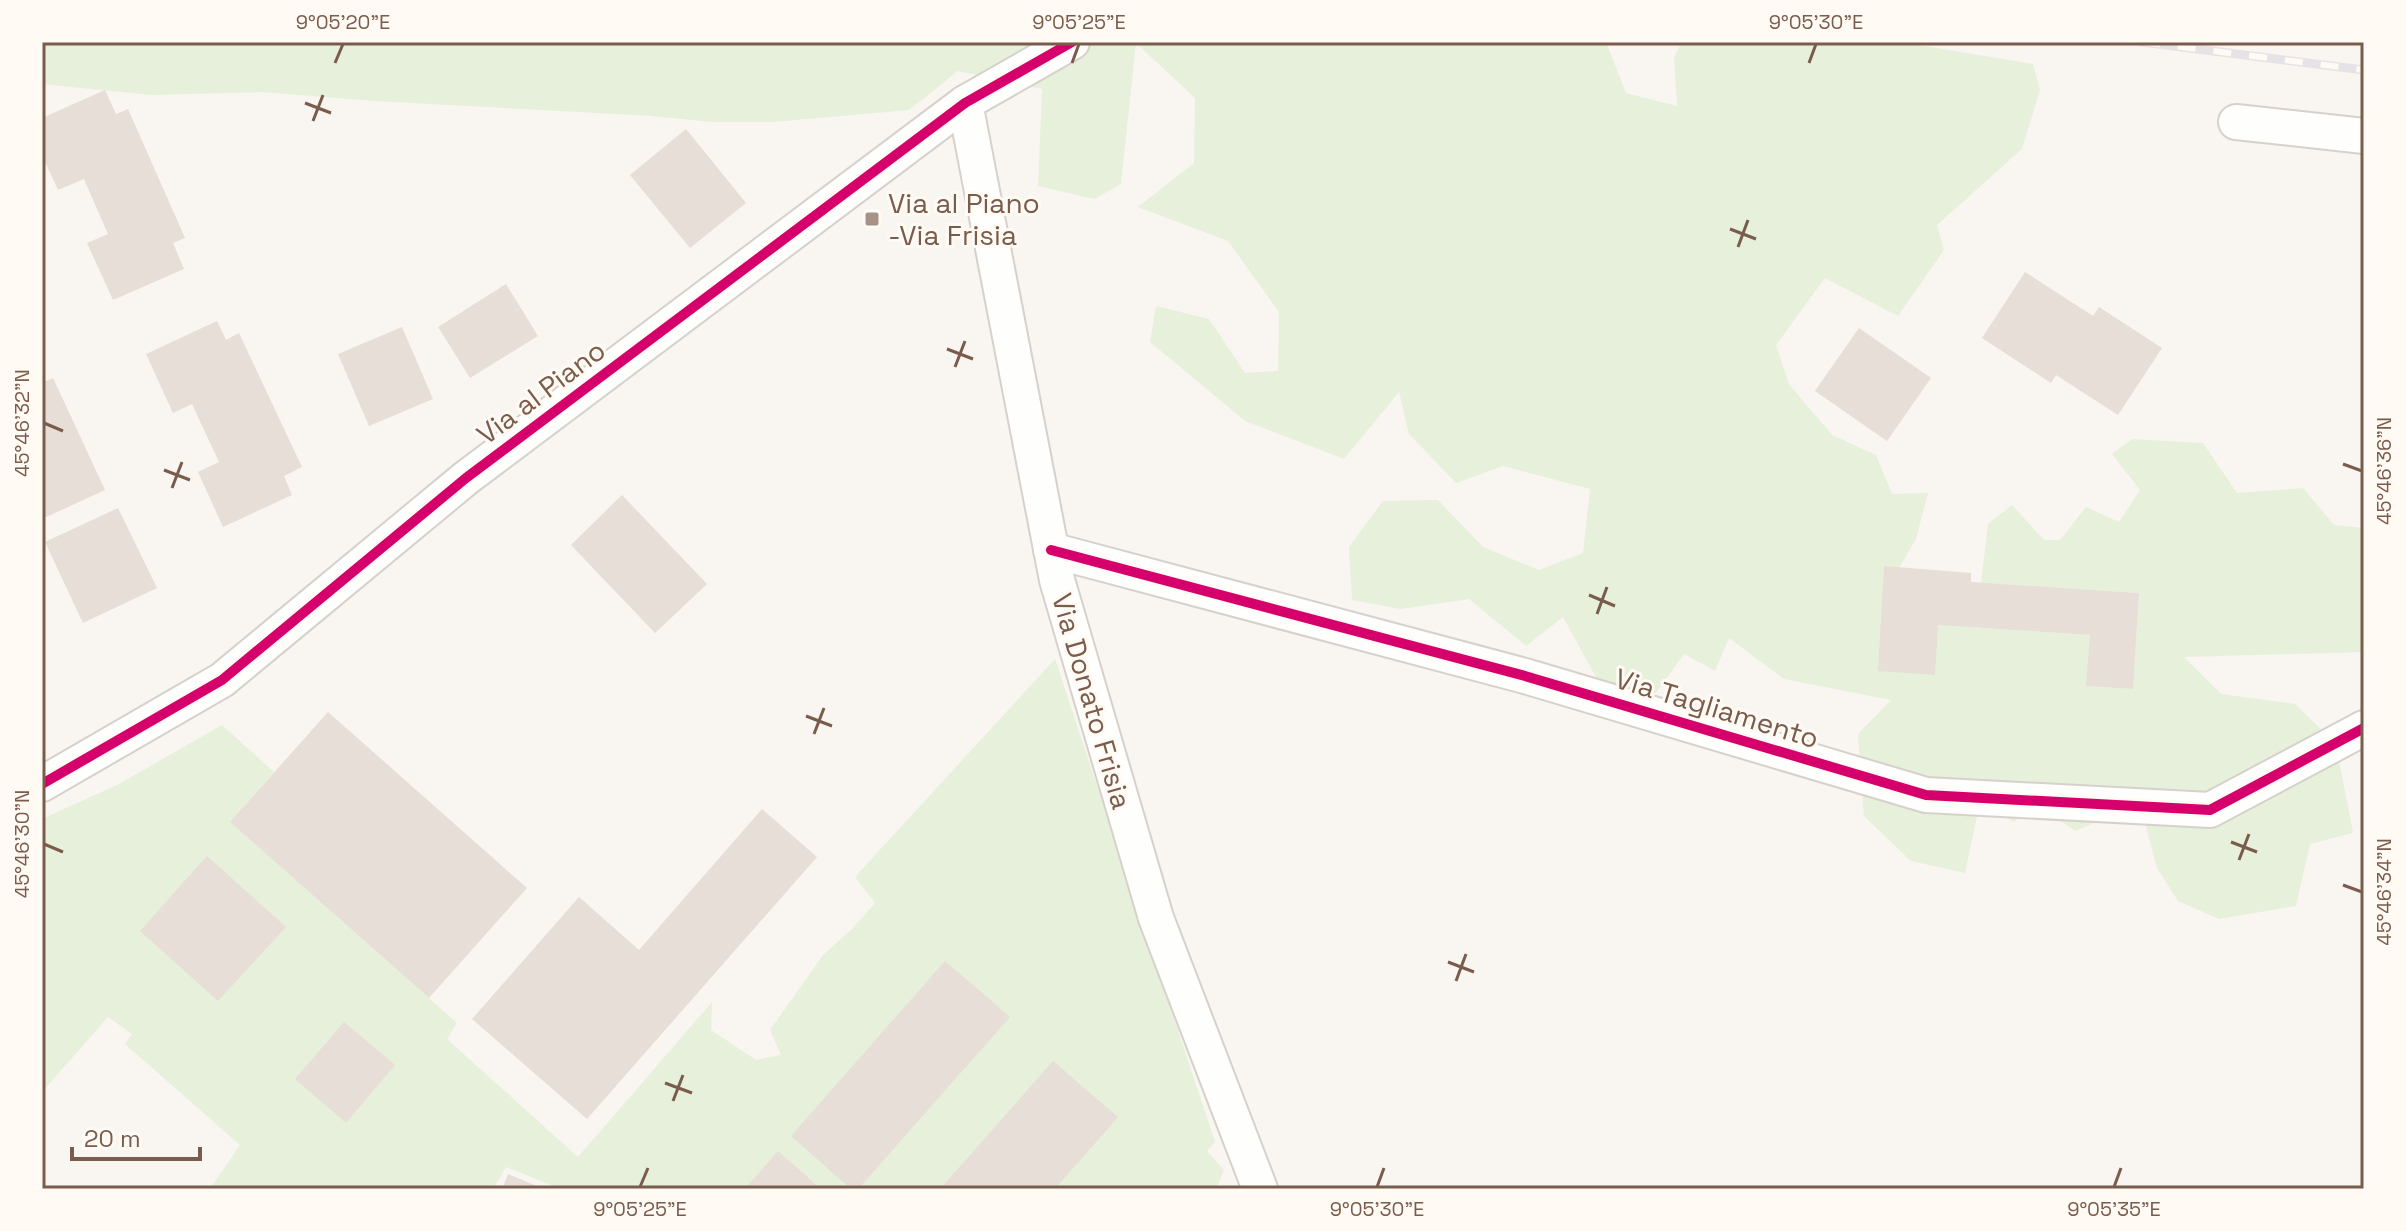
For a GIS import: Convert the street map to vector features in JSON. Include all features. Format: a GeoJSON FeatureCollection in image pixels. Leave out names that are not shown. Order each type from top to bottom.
{"type":"FeatureCollection","features":[{"type":"Feature","properties":{"kind":"street","name":"Via al Piano"},"geometry":{"type":"LineString","coordinates":[[42,784],[222,680],[466,478],[965,103],[1072,42]]}},
{"type":"Feature","properties":{"kind":"street","name":"Via Donato Frisia"},"geometry":{"type":"LineString","coordinates":[[965,103],[1057,580],[1156,918],[1260,1189]]}},
{"type":"Feature","properties":{"kind":"street"},"geometry":{"type":"LineString","coordinates":[[2236,122],[2364,136]]}},
{"type":"Feature","properties":{"kind":"street","name":"Via Tagliamento"},"geometry":{"type":"LineString","coordinates":[[1051,550],[1525,676],[1926,795],[2210,810],[2364,728]]}},
{"type":"Feature","properties":{"kind":"green space"},"geometry":{"type":"Polygon","coordinates":[[[42,42],[1606,42],[1626,93],[1677,106],[1674,57],[1682,42],[1900,42],[2033,64],[2040,90],[2022,149],[1937,225],[1944,250],[1898,316],[1825,278],[1776,345],[1789,384],[1832,435],[1876,455],[1892,494],[1928,493],[1916,539],[1899,568],[1938,625],[2090,635],[2087,686],[2133,689],[2139,593],[1981,583],[1988,524],[2012,505],[2044,540],[2060,540],[2086,507],[2119,522],[2140,490],[2112,454],[2132,439],[2203,443],[2237,493],[2303,488],[2334,525],[2364,528],[2364,652],[2184,657],[2221,694],[2295,704],[2336,744],[2353,833],[2310,844],[2296,906],[2219,919],[2178,901],[2157,868],[2140,804],[2075,831],[2035,802],[2014,822],[1980,802],[1965,873],[1911,861],[1864,816],[1858,734],[1891,700],[1784,679],[1729,638],[1715,671],[1684,654],[1656,693],[1602,688],[1563,617],[1526,646],[1469,599],[1401,609],[1352,600],[1349,547],[1383,501],[1438,500],[1483,547],[1539,570],[1583,553],[1590,489],[1503,466],[1456,483],[1409,434],[1399,392],[1344,459],[1245,421],[1150,342],[1156,306],[1209,319],[1245,373],[1278,371],[1279,312],[1228,241],[1138,207],[1194,163],[1195,98],[1136,43],[1121,184],[1094,199],[1038,186],[1042,89],[958,71],[909,110],[773,122],[712,122],[262,92],[152,95],[42,84],[42,42]]]}},
{"type":"Feature","properties":{"kind":"green space"},"geometry":{"type":"Polygon","coordinates":[[[1055,659],[1215,1142],[1207,1151],[1224,1170],[1216,1189],[561,1189],[506,1167],[493,1189],[210,1189],[240,1145],[125,1044],[132,1034],[108,1017],[42,1092],[42,819],[119,784],[222,725],[274,772],[230,822],[457,1023],[447,1039],[578,1157],[712,1002],[711,1030],[756,1060],[781,1055],[770,1030],[823,955],[875,903],[855,877],[1055,659]]]}},
{"type":"Feature","properties":{"kind":"building"},"geometry":{"type":"Polygon","coordinates":[[[105,90],[116,114],[128,109],[185,238],[173,243],[184,269],[113,300],[87,243],[108,234],[84,179],[58,190],[42,155],[42,118],[105,90]]]}},
{"type":"Feature","properties":{"kind":"building"},"geometry":{"type":"Polygon","coordinates":[[[686,129],[746,203],[690,248],[630,175],[686,129]]]}},
{"type":"Feature","properties":{"kind":"building"},"geometry":{"type":"Polygon","coordinates":[[[2025,272],[2093,316],[2099,307],[2162,348],[2118,415],[2056,375],[2051,383],[1982,338],[2025,272]]]}},
{"type":"Feature","properties":{"kind":"building"},"geometry":{"type":"Polygon","coordinates":[[[506,284],[538,336],[470,378],[438,327],[506,284]]]}},
{"type":"Feature","properties":{"kind":"building"},"geometry":{"type":"Polygon","coordinates":[[[217,321],[226,340],[239,333],[302,467],[284,476],[292,495],[223,527],[198,472],[219,462],[192,404],[173,413],[146,354],[217,321]]]}},
{"type":"Feature","properties":{"kind":"building"},"geometry":{"type":"Polygon","coordinates":[[[402,327],[433,399],[369,426],[338,354],[402,327]]]}},
{"type":"Feature","properties":{"kind":"building"},"geometry":{"type":"Polygon","coordinates":[[[1859,328],[1931,378],[1887,441],[1815,391],[1859,328]]]}},
{"type":"Feature","properties":{"kind":"building"},"geometry":{"type":"Polygon","coordinates":[[[53,378],[105,490],[42,519],[42,383],[53,378]]]}},
{"type":"Feature","properties":{"kind":"building"},"geometry":{"type":"Polygon","coordinates":[[[622,495],[707,584],[655,633],[571,545],[622,495]]]}},
{"type":"Feature","properties":{"kind":"building"},"geometry":{"type":"Polygon","coordinates":[[[118,508],[157,588],[83,623],[45,542],[118,508]]]}},
{"type":"Feature","properties":{"kind":"building"},"geometry":{"type":"Polygon","coordinates":[[[1884,566],[1971,573],[1971,582],[2139,593],[2133,689],[2086,686],[2090,635],[1938,625],[1935,675],[1878,671],[1884,566]]]}},
{"type":"Feature","properties":{"kind":"building"},"geometry":{"type":"Polygon","coordinates":[[[328,712],[527,888],[429,998],[230,822],[328,712]]]}},
{"type":"Feature","properties":{"kind":"building"},"geometry":{"type":"Polygon","coordinates":[[[762,809],[817,857],[587,1119],[472,1019],[579,897],[639,950],[762,809]]]}},
{"type":"Feature","properties":{"kind":"building"},"geometry":{"type":"Polygon","coordinates":[[[207,856],[286,927],[218,1001],[140,931],[207,856]]]}},
{"type":"Feature","properties":{"kind":"building"},"geometry":{"type":"Polygon","coordinates":[[[945,961],[1010,1017],[858,1189],[851,1189],[791,1136],[945,961]]]}},
{"type":"Feature","properties":{"kind":"building"},"geometry":{"type":"Polygon","coordinates":[[[344,1022],[395,1065],[346,1123],[295,1079],[344,1022]]]}},
{"type":"Feature","properties":{"kind":"building"},"geometry":{"type":"Polygon","coordinates":[[[1053,1061],[1118,1117],[1055,1189],[940,1189],[1053,1061]]]}},
{"type":"Feature","properties":{"kind":"building"},"geometry":{"type":"Polygon","coordinates":[[[778,1151],[821,1189],[745,1189],[778,1151]]]}},
{"type":"Feature","properties":{"kind":"building"},"geometry":{"type":"Polygon","coordinates":[[[508,1174],[544,1189],[502,1189],[508,1174]]]}},
{"type":"Feature","properties":{"kind":"railway"},"geometry":{"type":"LineString","coordinates":[[2142,42],[2364,70]]}},
{"type":"Feature","properties":{"kind":"cycle path"},"geometry":{"type":"LineString","coordinates":[[42,784],[222,680],[466,478],[965,103],[1072,42]]}},
{"type":"Feature","properties":{"kind":"cycle path"},"geometry":{"type":"LineString","coordinates":[[1051,550],[1525,676],[1926,795],[2210,810],[2364,728]]}},
{"type":"Feature","properties":{"kind":"place","name":"Via al Piano -Via Frisia"},"geometry":{"type":"Point","coordinates":[872,219]}}]}
